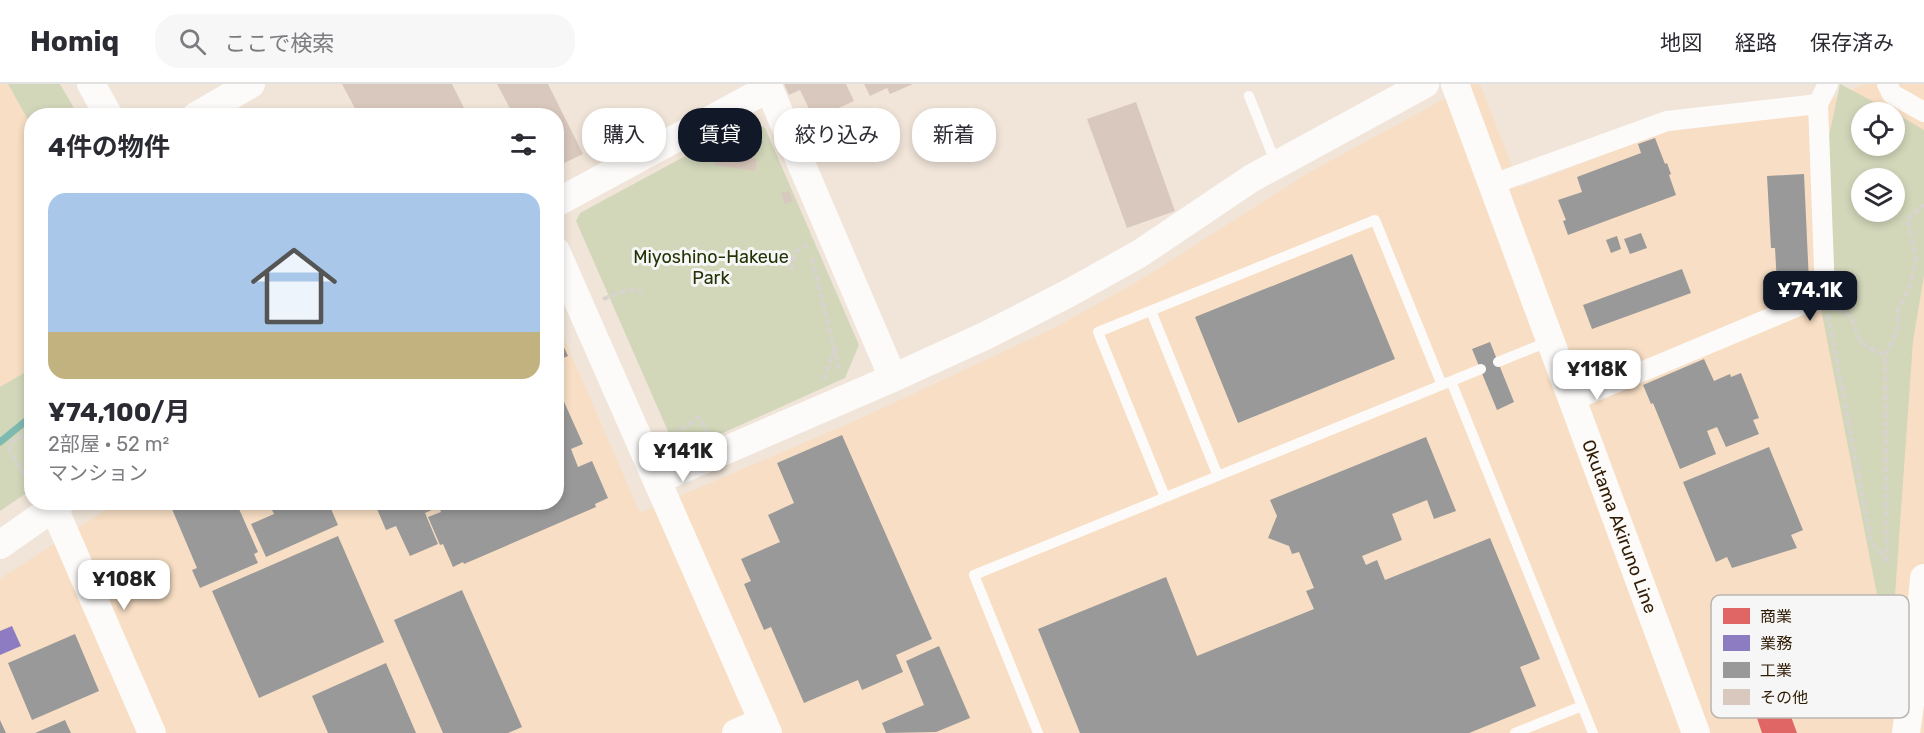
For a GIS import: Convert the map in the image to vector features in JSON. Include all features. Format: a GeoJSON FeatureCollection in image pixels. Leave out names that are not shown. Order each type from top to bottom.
{"type":"FeatureCollection","features":[{"type":"Feature","properties":{"kind":"street"},"geometry":{"type":"LineString","coordinates":[[91,84],[104,108]]}},
{"type":"Feature","properties":{"kind":"street"},"geometry":{"type":"LineString","coordinates":[[210,108],[251,84]]}},
{"type":"Feature","properties":{"kind":"street"},"geometry":{"type":"LineString","coordinates":[[657,480],[893,378],[987,335],[1069,293],[1139,254],[1252,178],[1425,84]]}},
{"type":"Feature","properties":{"kind":"street","name":"Okutama Akiruno Line"},"geometry":{"type":"LineString","coordinates":[[1455,84],[1696,733]]}},
{"type":"Feature","properties":{"kind":"street"},"geometry":{"type":"LineString","coordinates":[[1572,400],[1825,299],[1818,104],[1828,84]]}},
{"type":"Feature","properties":{"kind":"street"},"geometry":{"type":"LineString","coordinates":[[1887,84],[1892,94],[1924,112]]}},
{"type":"Feature","properties":{"kind":"street"},"geometry":{"type":"LineString","coordinates":[[564,199],[768,86],[893,378]]}},
{"type":"Feature","properties":{"kind":"street"},"geometry":{"type":"LineString","coordinates":[[1493,184],[1667,121],[1818,104]]}},
{"type":"Feature","properties":{"kind":"street"},"geometry":{"type":"LineString","coordinates":[[564,269],[765,727],[736,733]]}},
{"type":"Feature","properties":{"kind":"street"},"geometry":{"type":"LineString","coordinates":[[0,545],[50,510]]}},
{"type":"Feature","properties":{"kind":"street"},"geometry":{"type":"LineString","coordinates":[[59,510],[152,733]]}},
{"type":"Feature","properties":{"kind":"street"},"geometry":{"type":"LineString","coordinates":[[1909,706],[1919,638],[1924,578]]}},
{"type":"Feature","properties":{"kind":"street"},"geometry":{"type":"LineString","coordinates":[[1905,733],[1907,718]]}},
{"type":"Feature","properties":{"kind":"lane"},"geometry":{"type":"LineString","coordinates":[[1249,96],[1276,164]]}},
{"type":"Feature","properties":{"kind":"lane"},"geometry":{"type":"LineString","coordinates":[[1165,497],[1098,332],[1375,220],[1593,733]]}},
{"type":"Feature","properties":{"kind":"lane"},"geometry":{"type":"LineString","coordinates":[[1151,310],[1218,476]]}},
{"type":"Feature","properties":{"kind":"lane"},"geometry":{"type":"LineString","coordinates":[[1498,362],[1550,341]]}},
{"type":"Feature","properties":{"kind":"lane"},"geometry":{"type":"LineString","coordinates":[[1038,733],[974,575],[1481,369]]}},
{"type":"Feature","properties":{"kind":"lane"},"geometry":{"type":"LineString","coordinates":[[1515,733],[1582,706]]}},
{"type":"Feature","properties":{"kind":"path"},"geometry":{"type":"LineString","coordinates":[[1825,299],[1871,542],[1887,562],[1885,356],[1897,332],[1898,310],[1911,284],[1916,256],[1907,219],[1924,205]]}},
{"type":"Feature","properties":{"kind":"path"},"geometry":{"type":"LineString","coordinates":[[792,270],[795,252],[814,243]]}},
{"type":"Feature","properties":{"kind":"path"},"geometry":{"type":"LineString","coordinates":[[812,257],[842,380]]}},
{"type":"Feature","properties":{"kind":"path"},"geometry":{"type":"LineString","coordinates":[[582,308],[627,290],[642,291]]}},
{"type":"Feature","properties":{"kind":"path"},"geometry":{"type":"LineString","coordinates":[[1825,299],[1851,317],[1861,343],[1885,356]]}},
{"type":"Feature","properties":{"kind":"path"},"geometry":{"type":"LineString","coordinates":[[822,389],[834,350]]}},
{"type":"Feature","properties":{"kind":"path"},"geometry":{"type":"LineString","coordinates":[[666,440],[699,417]]}},
{"type":"Feature","properties":{"kind":"path"},"geometry":{"type":"LineString","coordinates":[[24,436],[17,438],[10,444],[10,452],[24,474]]}},
{"type":"Feature","properties":{"kind":"shaded area"},"geometry":{"type":"Polygon","coordinates":[[[0,84],[60,84],[74,108],[24,108],[24,391],[0,405],[0,84]]]}},
{"type":"Feature","properties":{"kind":"shaded area"},"geometry":{"type":"Polygon","coordinates":[[[1472,84],[1480,84],[1520,187],[1664,132],[1797,116],[1864,84],[1924,84],[1924,733],[0,733],[0,579],[105,510],[564,510],[564,338],[640,513],[855,421],[1058,326],[1142,279],[1308,173],[1472,84]]]}},
{"type":"Feature","properties":{"kind":"green space"},"geometry":{"type":"Polygon","coordinates":[[[8,84],[60,84],[74,108],[24,108],[24,113],[8,84]]]}},
{"type":"Feature","properties":{"kind":"green space"},"geometry":{"type":"Polygon","coordinates":[[[1840,84],[1874,102],[1851,102],[1851,156],[1905,156],[1905,119],[1924,130],[1924,275],[1913,341],[1895,595],[1877,595],[1821,309],[1836,302],[1827,146],[1840,84]]]}},
{"type":"Feature","properties":{"kind":"green space","name":"Miyoshino-Hakeue Park"},"geometry":{"type":"Polygon","coordinates":[[[762,127],[765,128],[774,149],[774,162],[780,162],[859,345],[845,378],[692,447],[674,445],[576,221],[580,213],[678,160],[678,162],[762,162],[762,127]]]}},
{"type":"Feature","properties":{"kind":"green space"},"geometry":{"type":"Polygon","coordinates":[[[24,373],[24,495],[0,511],[0,387],[24,373]]]}},
{"type":"Feature","properties":{"kind":"building: 商業"},"geometry":{"type":"Polygon","coordinates":[[[1757,718],[1792,718],[1797,733],[1762,733],[1757,718]]]}},
{"type":"Feature","properties":{"kind":"building: 業務"},"geometry":{"type":"Polygon","coordinates":[[[12,626],[21,646],[0,655],[0,631],[12,626]]]}},
{"type":"Feature","properties":{"kind":"building: 工業"},"geometry":{"type":"Polygon","coordinates":[[[1655,138],[1665,164],[1667,163],[1676,195],[1568,235],[1563,221],[1566,220],[1558,200],[1582,192],[1577,177],[1641,153],[1638,144],[1655,138]]]}},
{"type":"Feature","properties":{"kind":"building: 工業"},"geometry":{"type":"Polygon","coordinates":[[[1804,174],[1809,282],[1777,284],[1775,248],[1771,248],[1767,176],[1804,174]]]}},
{"type":"Feature","properties":{"kind":"building: 工業"},"geometry":{"type":"Polygon","coordinates":[[[1641,233],[1647,248],[1630,254],[1624,239],[1641,233]]]}},
{"type":"Feature","properties":{"kind":"building: 工業"},"geometry":{"type":"Polygon","coordinates":[[[1617,236],[1621,249],[1611,253],[1606,240],[1617,236]]]}},
{"type":"Feature","properties":{"kind":"building: 工業"},"geometry":{"type":"Polygon","coordinates":[[[1352,254],[1395,359],[1238,423],[1195,317],[1352,254]]]}},
{"type":"Feature","properties":{"kind":"building: 工業"},"geometry":{"type":"Polygon","coordinates":[[[1682,269],[1691,293],[1592,329],[1583,305],[1682,269]]]}},
{"type":"Feature","properties":{"kind":"building: 工業"},"geometry":{"type":"Polygon","coordinates":[[[1490,342],[1514,402],[1497,410],[1472,349],[1490,342]]]}},
{"type":"Feature","properties":{"kind":"building: 工業"},"geometry":{"type":"Polygon","coordinates":[[[1704,359],[1714,381],[1730,374],[1731,377],[1741,373],[1759,418],[1753,420],[1759,434],[1726,447],[1717,427],[1707,431],[1716,454],[1680,469],[1653,403],[1651,404],[1643,385],[1704,359]]]}},
{"type":"Feature","properties":{"kind":"building: 工業"},"geometry":{"type":"Polygon","coordinates":[[[564,402],[583,444],[571,449],[578,467],[592,461],[608,498],[595,504],[596,507],[453,567],[428,517],[441,512],[440,510],[564,510],[564,402]]]}},
{"type":"Feature","properties":{"kind":"building: 工業"},"geometry":{"type":"Polygon","coordinates":[[[842,435],[932,639],[896,655],[903,672],[862,690],[858,680],[804,703],[771,627],[764,630],[744,584],[751,581],[741,559],[780,542],[768,515],[794,503],[777,463],[842,435]]]}},
{"type":"Feature","properties":{"kind":"building: 工業"},"geometry":{"type":"Polygon","coordinates":[[[1426,437],[1456,511],[1434,519],[1427,500],[1392,514],[1402,540],[1362,556],[1366,565],[1377,560],[1385,580],[1490,538],[1540,659],[1520,667],[1536,706],[1469,733],[1080,733],[1038,629],[1166,577],[1197,656],[1314,609],[1306,591],[1314,588],[1299,552],[1292,554],[1289,546],[1268,538],[1277,516],[1270,500],[1426,437]]]}},
{"type":"Feature","properties":{"kind":"building: 工業"},"geometry":{"type":"Polygon","coordinates":[[[1769,447],[1803,530],[1791,535],[1797,548],[1732,568],[1727,557],[1716,562],[1683,482],[1769,447]]]}},
{"type":"Feature","properties":{"kind":"building: 工業"},"geometry":{"type":"Polygon","coordinates":[[[172,510],[240,510],[258,552],[254,554],[258,563],[200,588],[192,570],[197,568],[172,510]]]}},
{"type":"Feature","properties":{"kind":"building: 工業"},"geometry":{"type":"Polygon","coordinates":[[[272,510],[331,510],[338,525],[266,557],[251,524],[274,514],[272,510]]]}},
{"type":"Feature","properties":{"kind":"building: 工業"},"geometry":{"type":"Polygon","coordinates":[[[377,510],[432,510],[425,513],[438,544],[410,556],[396,526],[386,530],[377,510]]]}},
{"type":"Feature","properties":{"kind":"building: 工業"},"geometry":{"type":"Polygon","coordinates":[[[338,536],[384,642],[259,698],[212,591],[338,536]]]}},
{"type":"Feature","properties":{"kind":"building: 工業"},"geometry":{"type":"Polygon","coordinates":[[[462,590],[522,727],[508,733],[443,733],[394,620],[462,590]]]}},
{"type":"Feature","properties":{"kind":"building: 工業"},"geometry":{"type":"Polygon","coordinates":[[[75,634],[99,691],[32,720],[8,663],[75,634]]]}},
{"type":"Feature","properties":{"kind":"building: 工業"},"geometry":{"type":"Polygon","coordinates":[[[939,646],[970,718],[936,732],[886,733],[882,723],[924,705],[906,661],[939,646]]]}},
{"type":"Feature","properties":{"kind":"building: 工業"},"geometry":{"type":"Polygon","coordinates":[[[386,663],[416,733],[328,733],[312,696],[386,663]]]}},
{"type":"Feature","properties":{"kind":"building: 工業"},"geometry":{"type":"Polygon","coordinates":[[[0,720],[6,733],[0,733],[0,720]]]}},
{"type":"Feature","properties":{"kind":"building: 工業"},"geometry":{"type":"Polygon","coordinates":[[[65,720],[71,733],[35,733],[65,720]]]}},
{"type":"Feature","properties":{"kind":"building: その他"},"geometry":{"type":"Polygon","coordinates":[[[342,84],[452,84],[464,108],[355,108],[342,84]]]}},
{"type":"Feature","properties":{"kind":"building: その他"},"geometry":{"type":"Polygon","coordinates":[[[497,84],[548,84],[560,108],[510,108],[497,84]]]}},
{"type":"Feature","properties":{"kind":"building: その他"},"geometry":{"type":"Polygon","coordinates":[[[784,84],[846,84],[854,101],[838,108],[809,108],[800,90],[789,95],[784,84]]]}},
{"type":"Feature","properties":{"kind":"building: その他"},"geometry":{"type":"Polygon","coordinates":[[[864,84],[913,84],[890,94],[887,88],[870,96],[864,84]]]}},
{"type":"Feature","properties":{"kind":"building: その他"},"geometry":{"type":"Polygon","coordinates":[[[1136,102],[1175,211],[1127,228],[1087,119],[1136,102]]]}},
{"type":"Feature","properties":{"kind":"building: その他"},"geometry":{"type":"Polygon","coordinates":[[[564,116],[582,154],[564,163],[564,116]]]}},
{"type":"Feature","properties":{"kind":"building: その他"},"geometry":{"type":"Polygon","coordinates":[[[716,162],[756,162],[755,171],[715,165],[716,162]]]}},
{"type":"Feature","properties":{"kind":"building: その他"},"geometry":{"type":"Polygon","coordinates":[[[789,191],[793,201],[785,204],[781,193],[789,191]]]}},
{"type":"Feature","properties":{"kind":"waterway"},"geometry":{"type":"LineString","coordinates":[[0,442],[24,422]]}}]}
